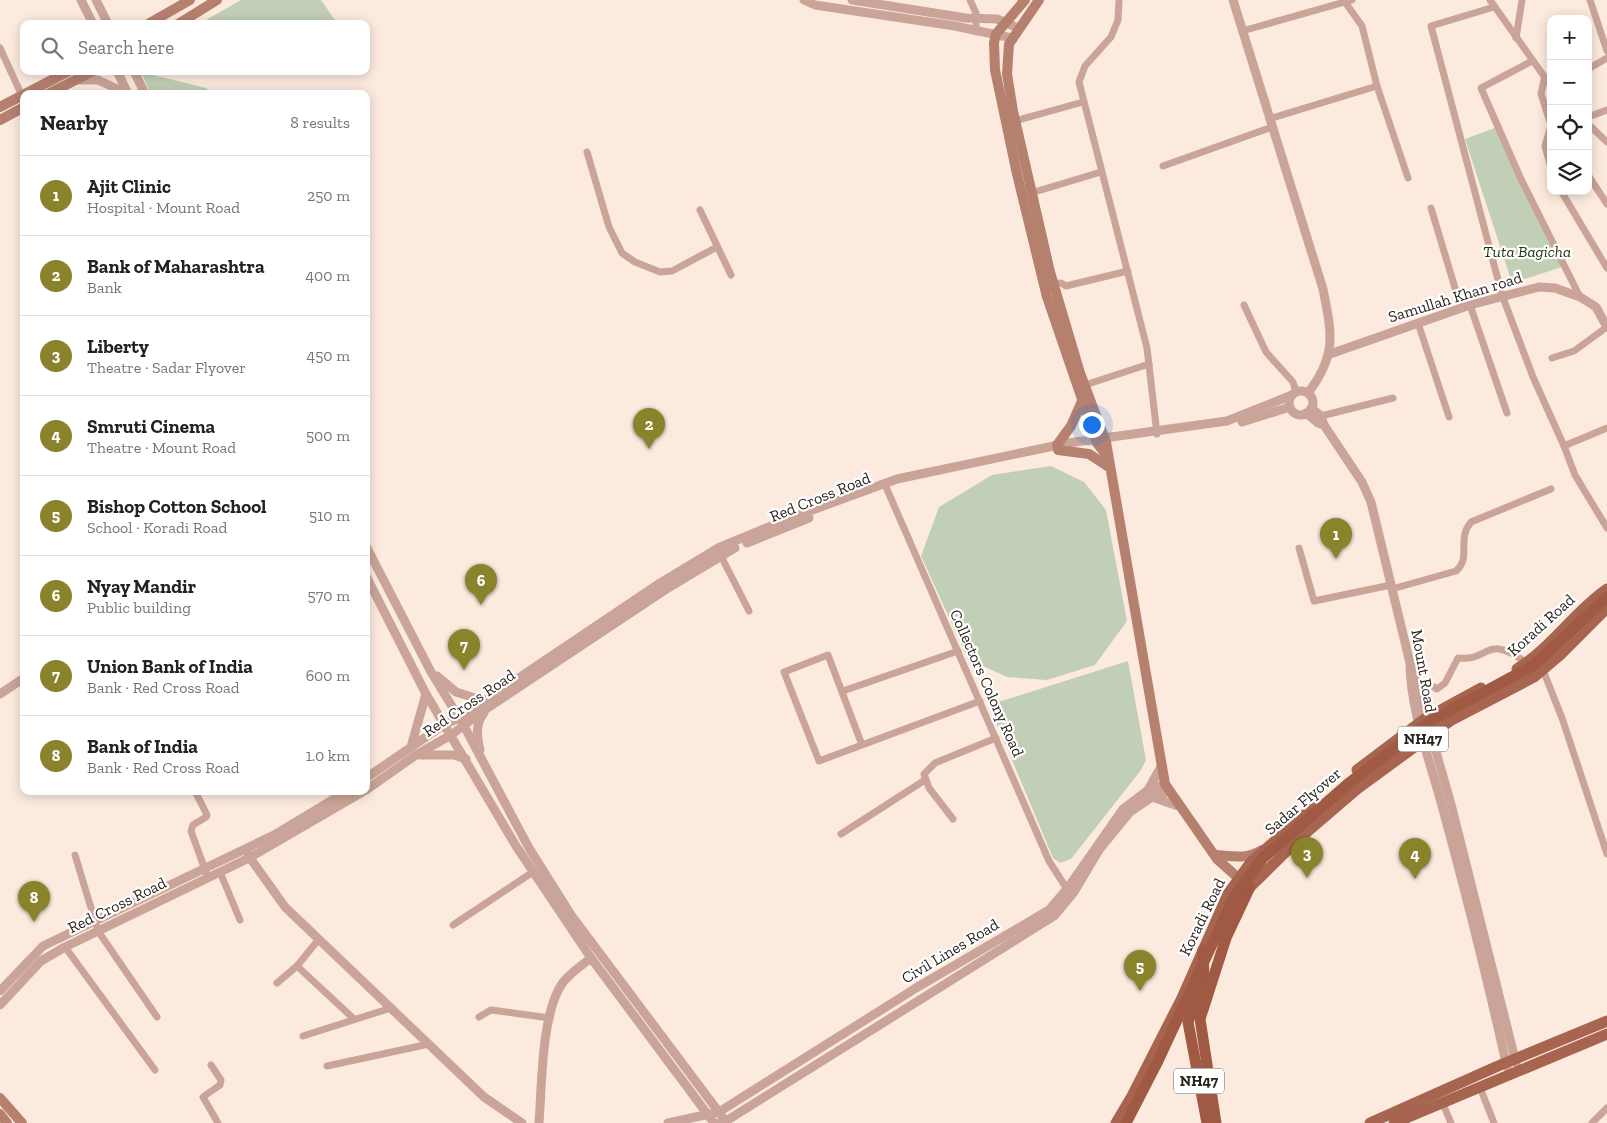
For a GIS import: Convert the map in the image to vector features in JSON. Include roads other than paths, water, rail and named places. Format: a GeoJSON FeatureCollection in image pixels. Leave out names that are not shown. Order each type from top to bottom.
{"type":"FeatureCollection","features":[{"type":"Feature","properties":{"kind":"highway","name":"Sadar Flyover"},"geometry":{"type":"LineString","coordinates":[[1126,1123],[1158,1061],[1234,897],[1263,858],[1349,783],[1434,719],[1534,665],[1607,597]]}},
{"type":"Feature","properties":{"kind":"highway","name":"Sadar Flyover"},"geometry":{"type":"LineString","coordinates":[[1133,1123],[1181,1031],[1198,985],[1237,900],[1271,858],[1337,799],[1417,738],[1457,710],[1528,676],[1607,602]]}},
{"type":"Feature","properties":{"kind":"highway","name":"NH47"},"geometry":{"type":"LineString","coordinates":[[1207,1123],[1196,1038],[1214,972],[1233,921],[1250,887]]}},
{"type":"Feature","properties":{"kind":"highway"},"geometry":{"type":"LineString","coordinates":[[1203,950],[1204,978],[1188,1022],[1196,1038],[1216,1123]]}},
{"type":"Feature","properties":{"kind":"main road"},"geometry":{"type":"LineString","coordinates":[[155,20],[190,0]]}},
{"type":"Feature","properties":{"kind":"main road"},"geometry":{"type":"LineString","coordinates":[[184,20],[217,0]]}},
{"type":"Feature","properties":{"kind":"main road"},"geometry":{"type":"LineString","coordinates":[[1025,0],[996,34],[994,43],[995,70],[1016,174],[1047,297],[1082,401],[1101,440]]}},
{"type":"Feature","properties":{"kind":"main road"},"geometry":{"type":"LineString","coordinates":[[1039,0],[1008,44],[1007,74],[1015,121],[1053,284],[1108,462],[1162,765],[1168,788],[1214,855],[1238,879],[1250,887]]}},
{"type":"Feature","properties":{"kind":"main road"},"geometry":{"type":"LineString","coordinates":[[39,90],[71,76]]}},
{"type":"Feature","properties":{"kind":"main road"},"geometry":{"type":"LineString","coordinates":[[53,90],[71,76]]}},
{"type":"Feature","properties":{"kind":"main road"},"geometry":{"type":"LineString","coordinates":[[0,107],[20,98]]}},
{"type":"Feature","properties":{"kind":"main road"},"geometry":{"type":"LineString","coordinates":[[0,120],[20,109]]}},
{"type":"Feature","properties":{"kind":"main road"},"geometry":{"type":"LineString","coordinates":[[1082,401],[1071,426],[1057,448],[1089,454],[1108,462]]}},
{"type":"Feature","properties":{"kind":"main road","name":"Koradi Road"},"geometry":{"type":"LineString","coordinates":[[1116,1123],[1132,1096],[1158,1041],[1182,998],[1228,894],[1238,879],[1267,846],[1350,776],[1423,721],[1448,704],[1527,663],[1607,589]]}},
{"type":"Feature","properties":{"kind":"main road","name":"NH47"},"geometry":{"type":"LineString","coordinates":[[1250,887],[1262,873],[1357,788],[1428,736],[1474,708],[1517,687],[1543,670],[1607,608]]}},
{"type":"Feature","properties":{"kind":"main road"},"geometry":{"type":"LineString","coordinates":[[1214,855],[1238,858],[1252,856],[1267,846]]}},
{"type":"Feature","properties":{"kind":"main road"},"geometry":{"type":"LineString","coordinates":[[1369,1123],[1376,1116],[1510,1058],[1607,1019]]}},
{"type":"Feature","properties":{"kind":"main road"},"geometry":{"type":"LineString","coordinates":[[1369,1123],[1607,1019]]}},
{"type":"Feature","properties":{"kind":"main road"},"geometry":{"type":"LineString","coordinates":[[1404,1123],[1443,1104],[1481,1090],[1607,1036]]}},
{"type":"Feature","properties":{"kind":"main road"},"geometry":{"type":"LineString","coordinates":[[1394,1123],[1607,1036]]}},
{"type":"Feature","properties":{"kind":"main road"},"geometry":{"type":"LineString","coordinates":[[0,1098],[22,1123]]}},
{"type":"Feature","properties":{"kind":"main road"},"geometry":{"type":"LineString","coordinates":[[0,1114],[7,1123]]}},
{"type":"Feature","properties":{"kind":"street"},"geometry":{"type":"LineString","coordinates":[[81,0],[91,20]]}},
{"type":"Feature","properties":{"kind":"street"},"geometry":{"type":"LineString","coordinates":[[96,0],[106,20]]}},
{"type":"Feature","properties":{"kind":"street"},"geometry":{"type":"LineString","coordinates":[[804,0],[815,5],[1012,38]]}},
{"type":"Feature","properties":{"kind":"street"},"geometry":{"type":"LineString","coordinates":[[852,0],[976,18],[997,19],[1018,28]]}},
{"type":"Feature","properties":{"kind":"street"},"geometry":{"type":"LineString","coordinates":[[970,0],[976,18],[976,32]]}},
{"type":"Feature","properties":{"kind":"street"},"geometry":{"type":"LineString","coordinates":[[1118,0],[1118,20],[1111,37],[1085,66],[1080,82],[1083,102],[1128,270],[1149,364],[1157,432]]}},
{"type":"Feature","properties":{"kind":"street"},"geometry":{"type":"LineString","coordinates":[[1233,0],[1323,289],[1330,323],[1330,354],[1321,376],[1308,394]]}},
{"type":"Feature","properties":{"kind":"street"},"geometry":{"type":"LineString","coordinates":[[1516,38],[1522,0]]}},
{"type":"Feature","properties":{"kind":"street"},"geometry":{"type":"LineString","coordinates":[[1590,0],[1607,52]]}},
{"type":"Feature","properties":{"kind":"street"},"geometry":{"type":"LineString","coordinates":[[1242,31],[1349,1],[1362,26],[1377,86],[1408,178]]}},
{"type":"Feature","properties":{"kind":"street"},"geometry":{"type":"LineString","coordinates":[[1547,83],[1492,3],[1431,26],[1502,295],[1533,377],[1575,475],[1607,528]]}},
{"type":"Feature","properties":{"kind":"street"},"geometry":{"type":"LineString","coordinates":[[0,48],[20,91]]}},
{"type":"Feature","properties":{"kind":"street"},"geometry":{"type":"LineString","coordinates":[[1592,67],[1607,58]]}},
{"type":"Feature","properties":{"kind":"street"},"geometry":{"type":"LineString","coordinates":[[1532,61],[1481,88],[1520,177],[1580,297]]}},
{"type":"Feature","properties":{"kind":"street"},"geometry":{"type":"LineString","coordinates":[[119,75],[126,90]]}},
{"type":"Feature","properties":{"kind":"street"},"geometry":{"type":"LineString","coordinates":[[136,75],[143,90]]}},
{"type":"Feature","properties":{"kind":"street"},"geometry":{"type":"LineString","coordinates":[[71,76],[98,80],[119,90]]}},
{"type":"Feature","properties":{"kind":"street"},"geometry":{"type":"LineString","coordinates":[[1544,80],[1541,94],[1547,113]]}},
{"type":"Feature","properties":{"kind":"street"},"geometry":{"type":"LineString","coordinates":[[1163,166],[1271,123],[1377,86]]}},
{"type":"Feature","properties":{"kind":"street"},"geometry":{"type":"LineString","coordinates":[[1015,121],[1083,102]]}},
{"type":"Feature","properties":{"kind":"street"},"geometry":{"type":"LineString","coordinates":[[1592,116],[1607,110]]}},
{"type":"Feature","properties":{"kind":"street"},"geometry":{"type":"LineString","coordinates":[[1592,128],[1607,142]]}},
{"type":"Feature","properties":{"kind":"street"},"geometry":{"type":"LineString","coordinates":[[1547,139],[1545,146],[1547,153]]}},
{"type":"Feature","properties":{"kind":"street"},"geometry":{"type":"LineString","coordinates":[[587,152],[609,227],[622,252],[635,262],[660,272],[672,270],[717,247]]}},
{"type":"Feature","properties":{"kind":"street"},"geometry":{"type":"LineString","coordinates":[[1031,193],[1101,172]]}},
{"type":"Feature","properties":{"kind":"street"},"geometry":{"type":"LineString","coordinates":[[1592,181],[1607,204]]}},
{"type":"Feature","properties":{"kind":"street"},"geometry":{"type":"LineString","coordinates":[[1563,195],[1607,268]]}},
{"type":"Feature","properties":{"kind":"street"},"geometry":{"type":"LineString","coordinates":[[1431,208],[1461,308]]}},
{"type":"Feature","properties":{"kind":"street"},"geometry":{"type":"LineString","coordinates":[[700,210],[731,275]]}},
{"type":"Feature","properties":{"kind":"street"},"geometry":{"type":"LineString","coordinates":[[1053,284],[1061,283],[1066,286],[1128,270]]}},
{"type":"Feature","properties":{"kind":"street","name":"Samullah Khan road"},"geometry":{"type":"LineString","coordinates":[[1330,354],[1470,305],[1502,295],[1539,287],[1555,288],[1580,297],[1596,308],[1607,327]]}},
{"type":"Feature","properties":{"kind":"street"},"geometry":{"type":"LineString","coordinates":[[1244,305],[1266,352],[1293,382],[1294,394],[1290,407]]}},
{"type":"Feature","properties":{"kind":"street"},"geometry":{"type":"LineString","coordinates":[[1470,305],[1507,413]]}},
{"type":"Feature","properties":{"kind":"street"},"geometry":{"type":"LineString","coordinates":[[1418,323],[1449,417]]}},
{"type":"Feature","properties":{"kind":"street"},"geometry":{"type":"LineString","coordinates":[[1552,358],[1574,351],[1607,327]]}},
{"type":"Feature","properties":{"kind":"street"},"geometry":{"type":"LineString","coordinates":[[1085,384],[1149,364]]}},
{"type":"Feature","properties":{"kind":"street"},"geometry":{"type":"LineString","coordinates":[[1157,432],[1227,420],[1294,394],[1308,394]]}},
{"type":"Feature","properties":{"kind":"street"},"geometry":{"type":"LineString","coordinates":[[1308,394],[1312,401],[1309,411]]}},
{"type":"Feature","properties":{"kind":"street"},"geometry":{"type":"LineString","coordinates":[[1290,407],[1299,414],[1309,411],[1321,416],[1393,398]]}},
{"type":"Feature","properties":{"kind":"street"},"geometry":{"type":"LineString","coordinates":[[1157,432],[1235,424],[1290,407]]}},
{"type":"Feature","properties":{"kind":"street","name":"Mount Road"},"geometry":{"type":"LineString","coordinates":[[1309,411],[1318,424],[1324,426]]}},
{"type":"Feature","properties":{"kind":"street","name":"Mount Road"},"geometry":{"type":"LineString","coordinates":[[1321,416],[1324,426],[1362,482],[1371,502],[1410,663],[1410,683],[1452,808],[1514,1075]]}},
{"type":"Feature","properties":{"kind":"street"},"geometry":{"type":"LineString","coordinates":[[1564,446],[1607,428]]}},
{"type":"Feature","properties":{"kind":"street","name":"Red Cross Road"},"geometry":{"type":"LineString","coordinates":[[370,776],[414,751],[451,735],[462,722],[486,704],[720,554],[886,487],[1057,448],[1157,432]]}},
{"type":"Feature","properties":{"kind":"street"},"geometry":{"type":"LineString","coordinates":[[596,633],[660,583],[718,548],[897,480],[1057,448]]}},
{"type":"Feature","properties":{"kind":"street","name":"Collectors Colony Road"},"geometry":{"type":"LineString","coordinates":[[886,487],[1049,862],[1067,889]]}},
{"type":"Feature","properties":{"kind":"street"},"geometry":{"type":"LineString","coordinates":[[1299,548],[1314,601],[1391,587],[1456,571],[1462,566],[1464,558],[1462,544],[1464,530],[1471,522],[1551,489]]}},
{"type":"Feature","properties":{"kind":"street"},"geometry":{"type":"LineString","coordinates":[[370,554],[431,672],[462,722],[529,848],[572,915],[726,1122]]}},
{"type":"Feature","properties":{"kind":"street"},"geometry":{"type":"LineString","coordinates":[[720,554],[749,611]]}},
{"type":"Feature","properties":{"kind":"street"},"geometry":{"type":"LineString","coordinates":[[370,584],[426,694],[533,872],[591,958],[714,1123],[726,1122],[1054,916],[1074,892],[1099,850],[1130,812],[1150,794],[1168,788]]}},
{"type":"Feature","properties":{"kind":"street"},"geometry":{"type":"LineString","coordinates":[[1434,687],[1437,689],[1445,683],[1458,658],[1466,660],[1493,647],[1512,652],[1527,663]]}},
{"type":"Feature","properties":{"kind":"street"},"geometry":{"type":"LineString","coordinates":[[843,691],[958,651]]}},
{"type":"Feature","properties":{"kind":"street"},"geometry":{"type":"LineString","coordinates":[[862,744],[828,655],[784,672],[819,761],[980,701]]}},
{"type":"Feature","properties":{"kind":"street"},"geometry":{"type":"LineString","coordinates":[[1543,670],[1562,718],[1607,854]]}},
{"type":"Feature","properties":{"kind":"street"},"geometry":{"type":"LineString","coordinates":[[431,672],[456,692],[486,704],[479,719],[477,735],[482,762]]}},
{"type":"Feature","properties":{"kind":"street"},"geometry":{"type":"LineString","coordinates":[[0,694],[20,681]]}},
{"type":"Feature","properties":{"kind":"street","name":"Red Cross Road"},"geometry":{"type":"LineString","coordinates":[[414,751],[426,694]]}},
{"type":"Feature","properties":{"kind":"street","name":"Red Cross Road"},"geometry":{"type":"LineString","coordinates":[[370,786],[445,724],[462,722]]}},
{"type":"Feature","properties":{"kind":"street"},"geometry":{"type":"LineString","coordinates":[[953,819],[925,780],[924,774],[930,766],[996,738]]}},
{"type":"Feature","properties":{"kind":"street","name":"Red Cross Road"},"geometry":{"type":"LineString","coordinates":[[414,751],[454,755],[466,759]]}},
{"type":"Feature","properties":{"kind":"street"},"geometry":{"type":"LineString","coordinates":[[1150,794],[1162,765]]}},
{"type":"Feature","properties":{"kind":"street"},"geometry":{"type":"LineString","coordinates":[[840,834],[925,780]]}},
{"type":"Feature","properties":{"kind":"street"},"geometry":{"type":"LineString","coordinates":[[1150,794],[1181,807]]}},
{"type":"Feature","properties":{"kind":"street","name":"Civil Lines Road"},"geometry":{"type":"LineString","coordinates":[[668,1123],[719,1112],[916,988],[1049,910],[1067,889],[1123,809],[1150,794]]}},
{"type":"Feature","properties":{"kind":"street"},"geometry":{"type":"LineString","coordinates":[[197,795],[207,814],[206,818],[193,825],[191,830],[206,874]]}},
{"type":"Feature","properties":{"kind":"street","name":"Red Cross Road"},"geometry":{"type":"LineString","coordinates":[[243,856],[340,795]]}},
{"type":"Feature","properties":{"kind":"street","name":"Red Cross Road"},"geometry":{"type":"LineString","coordinates":[[0,991],[42,946],[95,920],[223,868],[356,795]]}},
{"type":"Feature","properties":{"kind":"street"},"geometry":{"type":"LineString","coordinates":[[75,855],[98,931],[157,1017]]}},
{"type":"Feature","properties":{"kind":"street"},"geometry":{"type":"LineString","coordinates":[[243,856],[285,907],[484,1097],[522,1123]]}},
{"type":"Feature","properties":{"kind":"street"},"geometry":{"type":"LineString","coordinates":[[223,868],[240,920]]}},
{"type":"Feature","properties":{"kind":"street"},"geometry":{"type":"LineString","coordinates":[[453,925],[533,872]]}},
{"type":"Feature","properties":{"kind":"street","name":"Red Cross Road"},"geometry":{"type":"LineString","coordinates":[[0,1006],[41,961],[206,874]]}},
{"type":"Feature","properties":{"kind":"street"},"geometry":{"type":"LineString","coordinates":[[277,983],[297,966],[319,939]]}},
{"type":"Feature","properties":{"kind":"street"},"geometry":{"type":"LineString","coordinates":[[65,947],[155,1070]]}},
{"type":"Feature","properties":{"kind":"street"},"geometry":{"type":"LineString","coordinates":[[539,1123],[544,1057],[552,1007],[564,982],[591,958]]}},
{"type":"Feature","properties":{"kind":"street"},"geometry":{"type":"LineString","coordinates":[[297,966],[354,1020]]}},
{"type":"Feature","properties":{"kind":"street"},"geometry":{"type":"LineString","coordinates":[[303,1036],[391,1008]]}},
{"type":"Feature","properties":{"kind":"street"},"geometry":{"type":"LineString","coordinates":[[479,1017],[491,1010],[550,1018]]}},
{"type":"Feature","properties":{"kind":"street"},"geometry":{"type":"LineString","coordinates":[[327,1066],[429,1044]]}},
{"type":"Feature","properties":{"kind":"street"},"geometry":{"type":"LineString","coordinates":[[211,1065],[221,1080],[220,1085],[203,1097],[218,1123]]}},
{"type":"Feature","properties":{"kind":"street"},"geometry":{"type":"LineString","coordinates":[[1481,1090],[1494,1123]]}},
{"type":"Feature","properties":{"kind":"street"},"geometry":{"type":"LineString","coordinates":[[1443,1104],[1452,1123]]}},
{"type":"Feature","properties":{"kind":"street"},"geometry":{"type":"LineString","coordinates":[[1592,1123],[1607,1108]]}},
{"type":"Feature","properties":{"kind":"railway"},"geometry":{"type":"LineString","coordinates":[[1374,1123],[1539,1050],[1607,1024]]}},
{"type":"Feature","properties":{"kind":"place","name":"Bank of Maharashtra"},"geometry":{"type":"Point","coordinates":[649,449]}},
{"type":"Feature","properties":{"kind":"place","name":"Ajit Clinic"},"geometry":{"type":"Point","coordinates":[1336,559]}},
{"type":"Feature","properties":{"kind":"place","name":"Nyay Mandir"},"geometry":{"type":"Point","coordinates":[481,605]}},
{"type":"Feature","properties":{"kind":"place","name":"Union Bank of India"},"geometry":{"type":"Point","coordinates":[464,670]}},
{"type":"Feature","properties":{"kind":"place","name":"Liberty"},"geometry":{"type":"Point","coordinates":[1307,878]}},
{"type":"Feature","properties":{"kind":"place","name":"Smruti Cinema"},"geometry":{"type":"Point","coordinates":[1415,879]}},
{"type":"Feature","properties":{"kind":"place","name":"Bank of India"},"geometry":{"type":"Point","coordinates":[34,922]}},
{"type":"Feature","properties":{"kind":"place","name":"Bishop Cotton School"},"geometry":{"type":"Point","coordinates":[1140,991]}},
{"type":"Feature","properties":{"kind":"park label","name":"Tuta Bagicha"},"geometry":{"type":"Point","coordinates":[1527,251]}}]}
